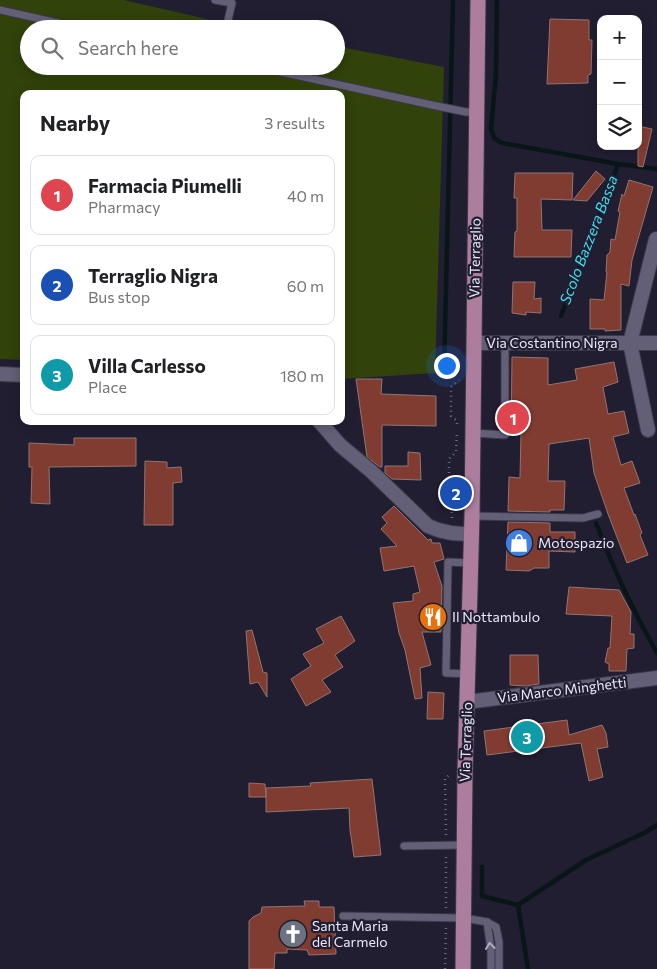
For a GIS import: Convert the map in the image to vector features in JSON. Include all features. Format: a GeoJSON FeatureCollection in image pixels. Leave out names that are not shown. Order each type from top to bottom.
{"type":"FeatureCollection","features":[{"type":"Feature","properties":{"kind":"main road","name":"Via Terraglio"},"geometry":{"type":"LineString","coordinates":[[463,969],[464,845],[472,534],[478,0]]}},
{"type":"Feature","properties":{"kind":"street","name":"Via Costantino Nigra"},"geometry":{"type":"LineString","coordinates":[[648,430],[630,343],[656,239]]}},
{"type":"Feature","properties":{"kind":"street","name":"Via Costantino Nigra"},"geometry":{"type":"LineString","coordinates":[[474,343],[657,343]]}},
{"type":"Feature","properties":{"kind":"street"},"geometry":{"type":"LineString","coordinates":[[0,374],[20,375]]}},
{"type":"Feature","properties":{"kind":"street"},"geometry":{"type":"LineString","coordinates":[[323,425],[340,445],[371,471],[428,526],[452,534],[472,534]]}},
{"type":"Feature","properties":{"kind":"street","name":"Via Marco Minghetti"},"geometry":{"type":"LineString","coordinates":[[467,702],[657,678]]}},
{"type":"Feature","properties":{"kind":"lane"},"geometry":{"type":"LineString","coordinates":[[215,0],[232,3],[228,20]]}},
{"type":"Feature","properties":{"kind":"lane"},"geometry":{"type":"LineString","coordinates":[[0,10],[45,20]]}},
{"type":"Feature","properties":{"kind":"lane"},"geometry":{"type":"LineString","coordinates":[[294,75],[446,108],[477,112]]}},
{"type":"Feature","properties":{"kind":"lane"},"geometry":{"type":"LineString","coordinates":[[473,433],[504,434],[505,343]]}},
{"type":"Feature","properties":{"kind":"lane"},"geometry":{"type":"LineString","coordinates":[[472,516],[583,518],[598,514]]}},
{"type":"Feature","properties":{"kind":"lane"},"geometry":{"type":"LineString","coordinates":[[468,674],[446,673],[446,654],[448,562],[470,563]]}},
{"type":"Feature","properties":{"kind":"lane"},"geometry":{"type":"LineString","coordinates":[[404,846],[464,845]]}},
{"type":"Feature","properties":{"kind":"lane"},"geometry":{"type":"LineString","coordinates":[[343,916],[446,917],[487,922],[496,927],[499,942],[500,969]]}},
{"type":"Feature","properties":{"kind":"lane"},"geometry":{"type":"LineString","coordinates":[[487,922],[492,950],[491,969]]}},
{"type":"Feature","properties":{"kind":"path"},"geometry":{"type":"LineString","coordinates":[[445,969],[446,917]]}},
{"type":"Feature","properties":{"kind":"green space"},"geometry":{"type":"Polygon","coordinates":[[[0,0],[124,0],[211,20],[20,20],[20,75],[345,75],[345,48],[444,67],[435,373],[345,379],[345,90],[20,90],[20,360],[0,359],[0,0]]]}},
{"type":"Feature","properties":{"kind":"building"},"geometry":{"type":"Polygon","coordinates":[[[550,19],[589,20],[589,40],[592,40],[591,74],[588,75],[588,83],[547,84],[550,19]]]}},
{"type":"Feature","properties":{"kind":"building"},"geometry":{"type":"Polygon","coordinates":[[[642,127],[652,129],[643,167],[638,166],[638,150],[642,150],[642,127]]]}},
{"type":"Feature","properties":{"kind":"building"},"geometry":{"type":"Polygon","coordinates":[[[596,171],[605,179],[587,201],[573,200],[596,171]]]}},
{"type":"Feature","properties":{"kind":"building"},"geometry":{"type":"Polygon","coordinates":[[[515,173],[573,173],[572,200],[541,199],[542,230],[572,230],[571,257],[514,257],[515,232],[517,231],[517,198],[514,198],[515,173]]]}},
{"type":"Feature","properties":{"kind":"building"},"geometry":{"type":"Polygon","coordinates":[[[629,180],[653,187],[632,260],[629,286],[621,284],[621,330],[605,331],[605,329],[590,329],[590,299],[604,300],[607,255],[610,252],[611,239],[615,240],[620,212],[618,211],[622,194],[624,196],[629,180]]]}},
{"type":"Feature","properties":{"kind":"building"},"geometry":{"type":"Polygon","coordinates":[[[513,282],[535,282],[534,299],[541,298],[541,313],[526,312],[526,315],[512,313],[513,282]]]}},
{"type":"Feature","properties":{"kind":"building"},"geometry":{"type":"Polygon","coordinates":[[[512,357],[548,358],[548,385],[577,380],[575,369],[614,362],[618,382],[603,387],[608,414],[624,411],[629,433],[613,437],[621,465],[632,461],[640,483],[624,488],[642,533],[640,535],[648,555],[627,563],[594,473],[589,438],[549,444],[548,481],[565,481],[564,510],[550,510],[550,512],[508,511],[509,477],[520,478],[521,433],[511,433],[512,357]]]}},
{"type":"Feature","properties":{"kind":"building"},"geometry":{"type":"Polygon","coordinates":[[[356,379],[382,379],[381,394],[436,396],[436,426],[382,425],[382,467],[380,467],[367,457],[356,379]]]}},
{"type":"Feature","properties":{"kind":"building"},"geometry":{"type":"Polygon","coordinates":[[[74,438],[136,438],[136,466],[49,467],[50,504],[31,503],[32,467],[29,467],[29,443],[74,445],[74,438]]]}},
{"type":"Feature","properties":{"kind":"building"},"geometry":{"type":"Polygon","coordinates":[[[408,452],[420,453],[421,480],[392,479],[385,473],[385,466],[408,466],[408,452]]]}},
{"type":"Feature","properties":{"kind":"building"},"geometry":{"type":"Polygon","coordinates":[[[145,461],[167,462],[167,468],[181,467],[182,482],[173,483],[173,525],[144,525],[145,461]]]}},
{"type":"Feature","properties":{"kind":"building"},"geometry":{"type":"Polygon","coordinates":[[[394,506],[428,540],[431,539],[432,543],[440,543],[444,559],[434,562],[442,586],[441,632],[422,632],[431,665],[420,668],[422,698],[415,699],[393,603],[413,601],[413,594],[420,592],[414,566],[384,571],[380,548],[397,546],[381,529],[387,523],[382,517],[394,506]]]}},
{"type":"Feature","properties":{"kind":"building"},"geometry":{"type":"Polygon","coordinates":[[[508,522],[550,523],[550,532],[575,532],[575,552],[549,551],[549,568],[534,568],[529,571],[506,570],[508,522]]]}},
{"type":"Feature","properties":{"kind":"building"},"geometry":{"type":"Polygon","coordinates":[[[569,587],[619,590],[631,612],[630,634],[634,634],[634,648],[627,649],[626,671],[609,671],[609,664],[605,662],[608,648],[610,648],[612,616],[566,614],[569,587]]]}},
{"type":"Feature","properties":{"kind":"building"},"geometry":{"type":"Polygon","coordinates":[[[341,616],[355,641],[335,655],[343,667],[322,680],[331,692],[306,706],[291,679],[311,666],[303,654],[324,643],[316,629],[341,616]]]}},
{"type":"Feature","properties":{"kind":"building"},"geometry":{"type":"Polygon","coordinates":[[[252,630],[263,672],[267,673],[267,697],[258,682],[250,684],[246,631],[252,630]]]}},
{"type":"Feature","properties":{"kind":"building"},"geometry":{"type":"Polygon","coordinates":[[[510,655],[538,655],[539,684],[525,686],[510,685],[510,655]]]}},
{"type":"Feature","properties":{"kind":"building"},"geometry":{"type":"Polygon","coordinates":[[[428,692],[444,693],[443,719],[427,719],[428,692]]]}},
{"type":"Feature","properties":{"kind":"building"},"geometry":{"type":"Polygon","coordinates":[[[567,720],[569,735],[602,725],[606,733],[608,747],[597,749],[603,777],[589,781],[581,743],[487,755],[484,731],[567,720]]]}},
{"type":"Feature","properties":{"kind":"building"},"geometry":{"type":"Polygon","coordinates":[[[372,779],[381,855],[354,857],[349,808],[266,812],[266,788],[311,786],[310,783],[372,779]]]}},
{"type":"Feature","properties":{"kind":"building"},"geometry":{"type":"Polygon","coordinates":[[[249,783],[265,784],[266,797],[249,797],[249,783]]]}},
{"type":"Feature","properties":{"kind":"building","name":"Santa Maria del Carmelo"},"geometry":{"type":"Polygon","coordinates":[[[304,901],[319,901],[319,907],[334,907],[336,954],[309,955],[307,950],[287,949],[287,953],[275,953],[274,969],[249,969],[249,921],[261,913],[262,907],[305,906],[304,901]]]}},
{"type":"Feature","properties":{"kind":"waterway"},"geometry":{"type":"LineString","coordinates":[[444,371],[453,0]]}},
{"type":"Feature","properties":{"kind":"waterway"},"geometry":{"type":"LineString","coordinates":[[497,0],[496,74],[491,128],[494,138],[502,143],[618,164],[657,169]]}},
{"type":"Feature","properties":{"kind":"waterway","name":"Scolo Bazzera Bassa"},"geometry":{"type":"LineString","coordinates":[[561,316],[618,164]]}},
{"type":"Feature","properties":{"kind":"waterway","name":"Scolo Bazzera Bassa"},"geometry":{"type":"LineString","coordinates":[[596,523],[624,589],[657,653]]}},
{"type":"Feature","properties":{"kind":"waterway","name":"Scolo Bazzera Bassa"},"geometry":{"type":"LineString","coordinates":[[528,969],[518,905],[586,860],[657,825]]}},
{"type":"Feature","properties":{"kind":"waterway"},"geometry":{"type":"LineString","coordinates":[[482,867],[482,896],[518,905]]}},
{"type":"Feature","properties":{"kind":"place","name":"Farmacia Piumelli"},"geometry":{"type":"Point","coordinates":[513,418]}},
{"type":"Feature","properties":{"kind":"place","name":"Terraglio Nigra"},"geometry":{"type":"Point","coordinates":[456,493]}},
{"type":"Feature","properties":{"kind":"place","name":"Motospazio"},"geometry":{"type":"Point","coordinates":[519,543]}},
{"type":"Feature","properties":{"kind":"place","name":"Il Nottambulo"},"geometry":{"type":"Point","coordinates":[433,617]}},
{"type":"Feature","properties":{"kind":"place","name":"Villa Carlesso"},"geometry":{"type":"Point","coordinates":[527,737]}},
{"type":"Feature","properties":{"kind":"place","name":"Santa Maria del Carmelo"},"geometry":{"type":"Point","coordinates":[293,934]}}]}
